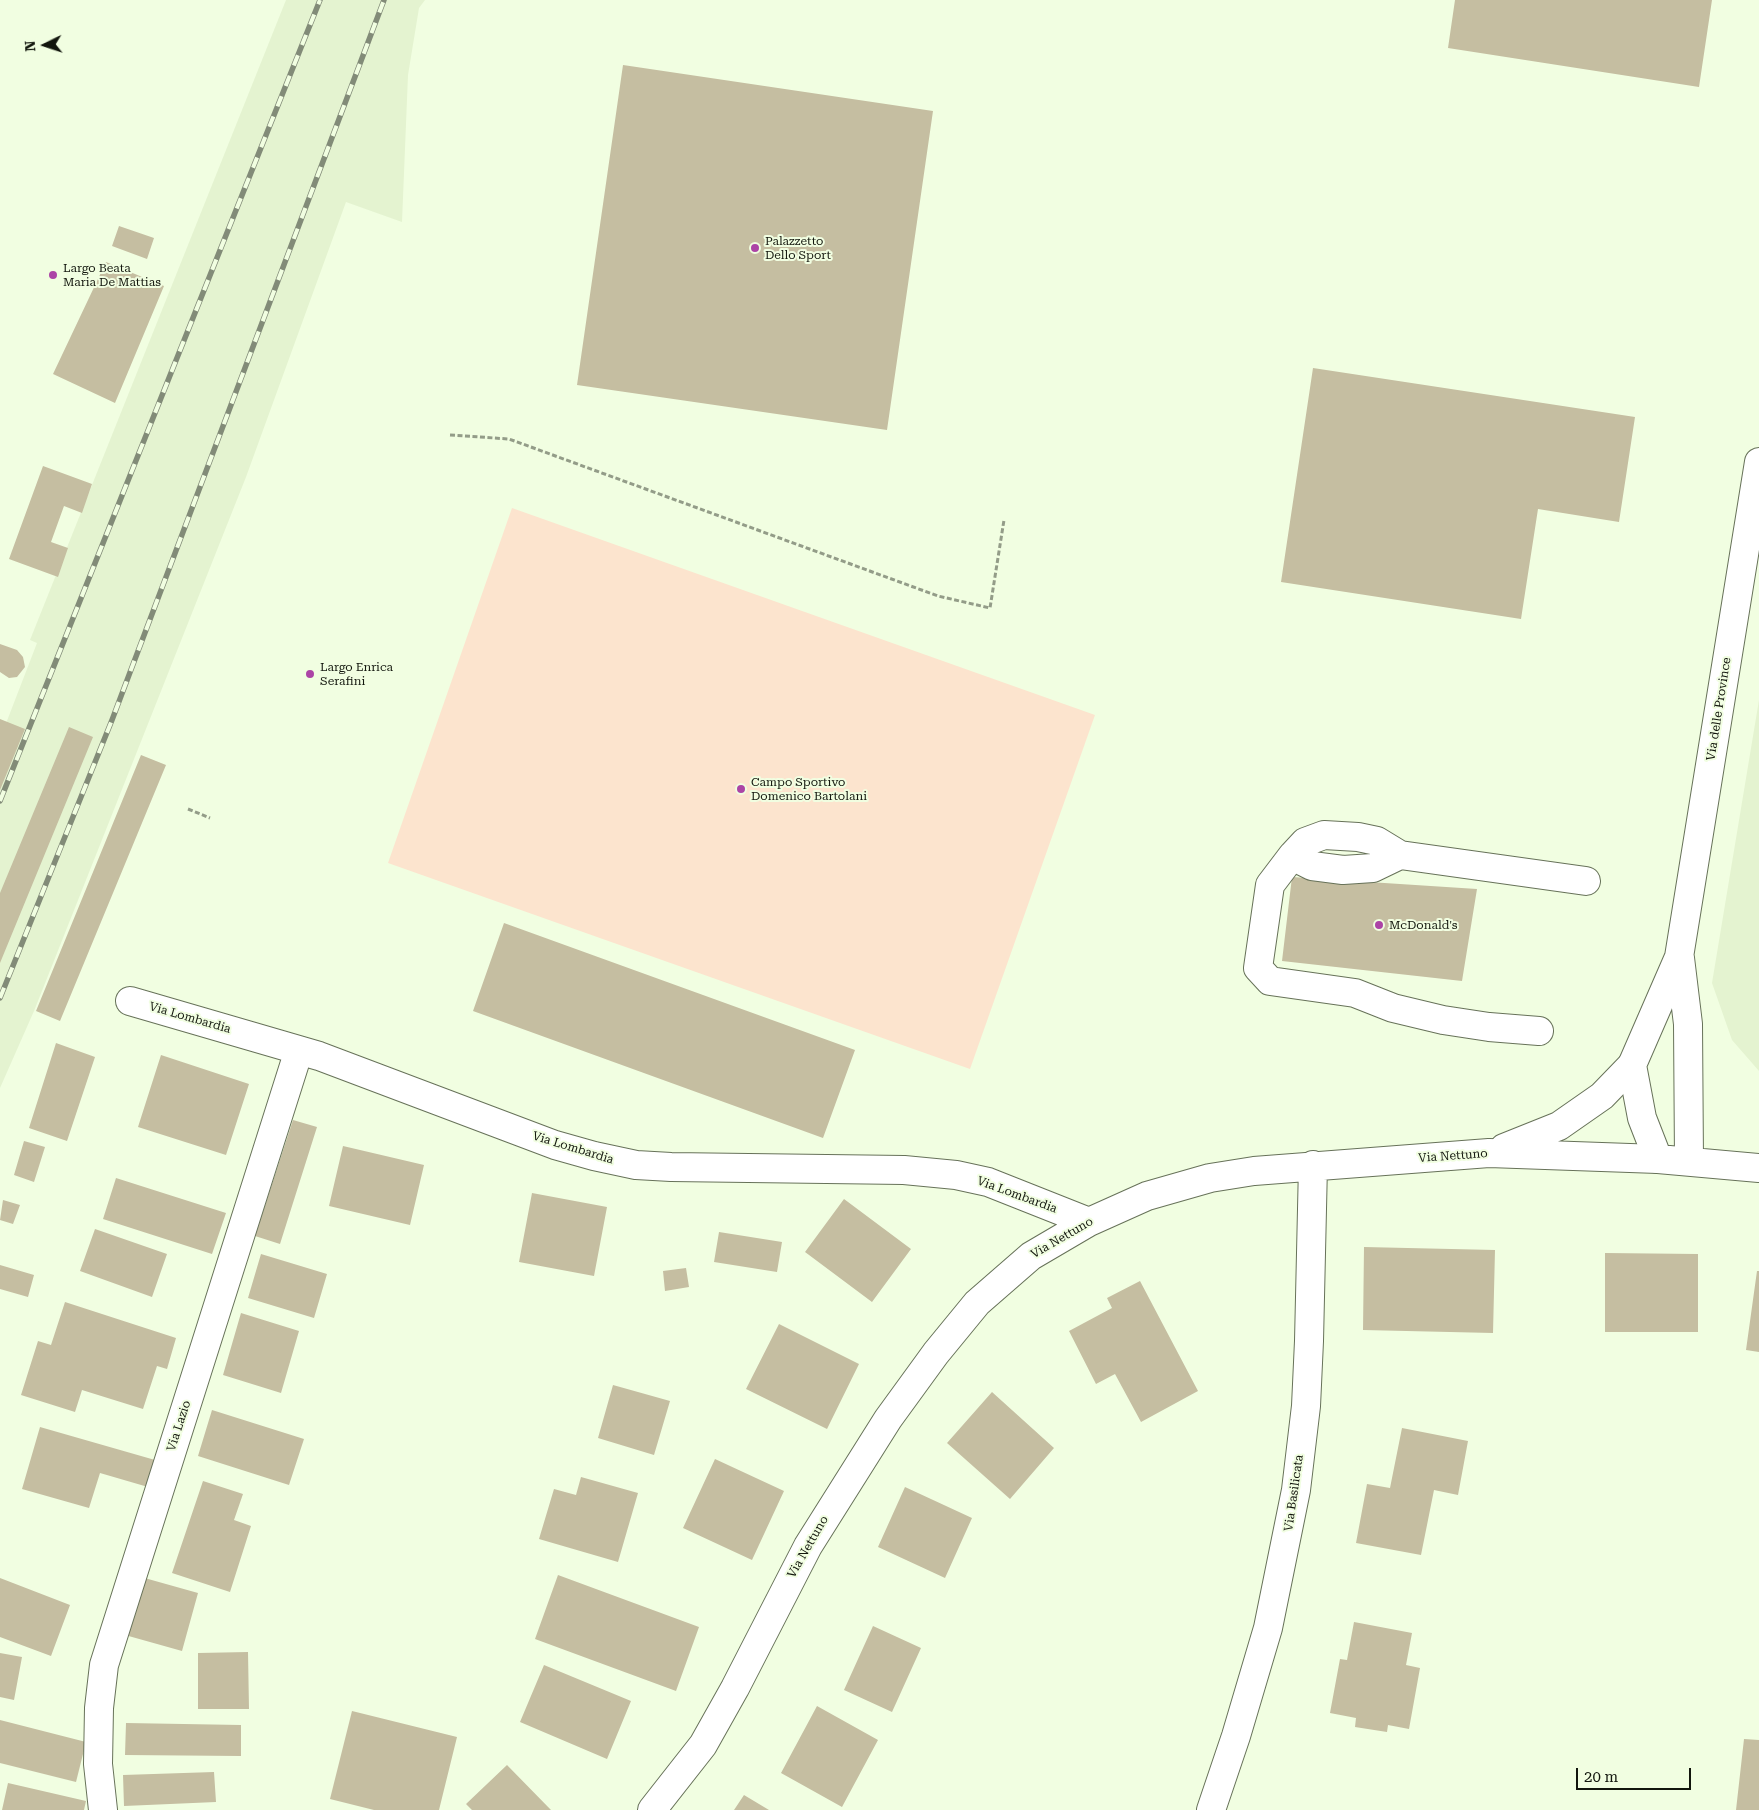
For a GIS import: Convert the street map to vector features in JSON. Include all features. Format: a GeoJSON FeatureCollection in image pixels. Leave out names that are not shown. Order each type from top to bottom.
{"type":"FeatureCollection","features":[{"type":"Feature","properties":{"kind":"street","name":"Via delle Province"},"geometry":{"type":"LineString","coordinates":[[1489,1153],[1537,1137],[1559,1126],[1602,1096],[1632,1064],[1679,957],[1759,462]]}},
{"type":"Feature","properties":{"kind":"street"},"geometry":{"type":"LineString","coordinates":[[1539,1031],[1489,1027],[1443,1020],[1393,1008],[1355,993],[1270,981],[1258,968],[1270,885],[1292,856],[1312,866],[1343,870],[1374,868],[1400,855],[1586,881]]}},
{"type":"Feature","properties":{"kind":"street","name":"Via delle Province"},"geometry":{"type":"LineString","coordinates":[[1679,957],[1688,1024],[1688,1160]]}},
{"type":"Feature","properties":{"kind":"street","name":"Via Lombardia"},"geometry":{"type":"LineString","coordinates":[[130,1001],[299,1050],[555,1145],[615,1161],[671,1167],[927,1171],[988,1182],[1089,1222]]}},
{"type":"Feature","properties":{"kind":"street","name":"Via Lazio"},"geometry":{"type":"LineString","coordinates":[[103,1810],[98,1764],[99,1708],[104,1665],[299,1050]]}},
{"type":"Feature","properties":{"kind":"street"},"geometry":{"type":"LineString","coordinates":[[1632,1064],[1642,1118],[1658,1159]]}},
{"type":"Feature","properties":{"kind":"street","name":"Via Nettuno"},"geometry":{"type":"LineString","coordinates":[[652,1810],[703,1745],[735,1688],[784,1589],[812,1538],[858,1465],[919,1375],[957,1326],[997,1284],[1031,1256],[1089,1222],[1147,1196],[1178,1186],[1254,1171],[1312,1165],[1489,1153],[1688,1160],[1759,1168]]}},
{"type":"Feature","properties":{"kind":"street","name":"Via Basilicata"},"geometry":{"type":"LineString","coordinates":[[1211,1810],[1236,1736],[1268,1628],[1296,1490],[1306,1406],[1309,1348],[1312,1165]]}},
{"type":"Feature","properties":{"kind":"path"},"geometry":{"type":"LineString","coordinates":[[450,435],[509,439],[938,596],[990,608],[1004,520]]}},
{"type":"Feature","properties":{"kind":"path"},"geometry":{"type":"LineString","coordinates":[[188,809],[210,818]]}},
{"type":"Feature","properties":{"kind":"shaded area"},"geometry":{"type":"Polygon","coordinates":[[[286,0],[425,0],[419,8],[408,75],[402,222],[346,202],[246,477],[34,1011],[0,1088],[0,739],[37,643],[30,640],[286,0]]]}},
{"type":"Feature","properties":{"kind":"shaded area","name":"Campo Sportivo Domenico Bartolani"},"geometry":{"type":"Polygon","coordinates":[[[512,508],[1095,715],[970,1069],[388,863],[512,508]]]}},
{"type":"Feature","properties":{"kind":"shaded area"},"geometry":{"type":"Polygon","coordinates":[[[1759,700],[1759,1071],[1732,1040],[1712,983],[1759,700]]]}},
{"type":"Feature","properties":{"kind":"building"},"geometry":{"type":"Polygon","coordinates":[[[1455,0],[1712,0],[1699,87],[1448,48],[1455,0]]]}},
{"type":"Feature","properties":{"kind":"building","name":"Palazzetto Dello Sport"},"geometry":{"type":"Polygon","coordinates":[[[623,65],[933,111],[887,430],[577,385],[623,65]]]}},
{"type":"Feature","properties":{"kind":"building"},"geometry":{"type":"Polygon","coordinates":[[[119,226],[154,238],[147,259],[112,246],[119,226]]]}},
{"type":"Feature","properties":{"kind":"building"},"geometry":{"type":"Polygon","coordinates":[[[106,262],[164,286],[115,403],[53,374],[106,262]]]}},
{"type":"Feature","properties":{"kind":"building"},"geometry":{"type":"Polygon","coordinates":[[[1313,368],[1635,417],[1619,522],[1538,509],[1521,619],[1281,582],[1313,368]]]}},
{"type":"Feature","properties":{"kind":"building"},"geometry":{"type":"Polygon","coordinates":[[[43,466],[92,484],[82,513],[64,506],[51,542],[68,548],[58,577],[9,559],[43,466]]]}},
{"type":"Feature","properties":{"kind":"building"},"geometry":{"type":"Polygon","coordinates":[[[0,644],[17,650],[23,657],[25,667],[17,677],[9,678],[0,672],[0,644]]]}},
{"type":"Feature","properties":{"kind":"building"},"geometry":{"type":"Polygon","coordinates":[[[0,719],[25,729],[0,790],[0,719]]]}},
{"type":"Feature","properties":{"kind":"building"},"geometry":{"type":"Polygon","coordinates":[[[69,727],[93,737],[0,963],[0,893],[69,727]]]}},
{"type":"Feature","properties":{"kind":"building"},"geometry":{"type":"Polygon","coordinates":[[[141,755],[166,765],[60,1021],[36,1011],[141,755]]]}},
{"type":"Feature","properties":{"kind":"building","name":"McDonald's"},"geometry":{"type":"Polygon","coordinates":[[[1292,877],[1477,889],[1462,981],[1282,961],[1292,877]]]}},
{"type":"Feature","properties":{"kind":"building"},"geometry":{"type":"Polygon","coordinates":[[[504,923],[855,1050],[823,1138],[473,1011],[504,923]]]}},
{"type":"Feature","properties":{"kind":"building"},"geometry":{"type":"Polygon","coordinates":[[[56,1043],[95,1057],[67,1141],[29,1128],[56,1043]]]}},
{"type":"Feature","properties":{"kind":"building"},"geometry":{"type":"Polygon","coordinates":[[[161,1055],[249,1084],[226,1155],[138,1127],[161,1055]]]}},
{"type":"Feature","properties":{"kind":"building"},"geometry":{"type":"Polygon","coordinates":[[[293,1120],[317,1127],[280,1244],[255,1236],[293,1120]]]}},
{"type":"Feature","properties":{"kind":"building"},"geometry":{"type":"Polygon","coordinates":[[[24,1141],[45,1147],[34,1182],[14,1175],[24,1141]]]}},
{"type":"Feature","properties":{"kind":"building"},"geometry":{"type":"Polygon","coordinates":[[[343,1146],[424,1165],[410,1225],[329,1206],[343,1146]]]}},
{"type":"Feature","properties":{"kind":"building"},"geometry":{"type":"Polygon","coordinates":[[[116,1178],[226,1213],[212,1254],[103,1219],[116,1178]]]}},
{"type":"Feature","properties":{"kind":"building"},"geometry":{"type":"Polygon","coordinates":[[[532,1193],[607,1207],[594,1276],[519,1262],[532,1193]]]}},
{"type":"Feature","properties":{"kind":"building"},"geometry":{"type":"Polygon","coordinates":[[[844,1199],[911,1249],[872,1302],[805,1252],[844,1199]]]}},
{"type":"Feature","properties":{"kind":"building"},"geometry":{"type":"Polygon","coordinates":[[[3,1200],[20,1205],[13,1224],[0,1220],[3,1200]]]}},
{"type":"Feature","properties":{"kind":"building"},"geometry":{"type":"Polygon","coordinates":[[[95,1229],[167,1254],[152,1297],[80,1271],[95,1229]]]}},
{"type":"Feature","properties":{"kind":"building"},"geometry":{"type":"Polygon","coordinates":[[[719,1232],[782,1242],[777,1272],[714,1262],[719,1232]]]}},
{"type":"Feature","properties":{"kind":"building"},"geometry":{"type":"Polygon","coordinates":[[[1364,1247],[1495,1250],[1493,1333],[1363,1330],[1364,1247]]]}},
{"type":"Feature","properties":{"kind":"building"},"geometry":{"type":"Polygon","coordinates":[[[1605,1253],[1698,1254],[1698,1332],[1605,1332],[1605,1253]]]}},
{"type":"Feature","properties":{"kind":"building"},"geometry":{"type":"Polygon","coordinates":[[[261,1254],[327,1274],[314,1318],[248,1298],[261,1254]]]}},
{"type":"Feature","properties":{"kind":"building"},"geometry":{"type":"Polygon","coordinates":[[[0,1265],[34,1275],[28,1297],[0,1289],[0,1265]]]}},
{"type":"Feature","properties":{"kind":"building"},"geometry":{"type":"Polygon","coordinates":[[[686,1268],[689,1287],[665,1291],[663,1271],[686,1268]]]}},
{"type":"Feature","properties":{"kind":"building"},"geometry":{"type":"Polygon","coordinates":[[[1757,1271],[1759,1271],[1759,1352],[1746,1350],[1757,1271]]]}},
{"type":"Feature","properties":{"kind":"building"},"geometry":{"type":"Polygon","coordinates":[[[1140,1281],[1198,1391],[1141,1422],[1115,1374],[1096,1384],[1069,1331],[1112,1308],[1107,1298],[1140,1281]]]}},
{"type":"Feature","properties":{"kind":"building"},"geometry":{"type":"Polygon","coordinates":[[[65,1302],[176,1338],[167,1369],[157,1366],[143,1409],[82,1390],[75,1412],[21,1395],[38,1341],[51,1345],[65,1302]]]}},
{"type":"Feature","properties":{"kind":"building"},"geometry":{"type":"Polygon","coordinates":[[[241,1313],[299,1331],[281,1393],[223,1375],[241,1313]]]}},
{"type":"Feature","properties":{"kind":"building"},"geometry":{"type":"Polygon","coordinates":[[[779,1324],[859,1364],[827,1429],[746,1389],[779,1324]]]}},
{"type":"Feature","properties":{"kind":"building"},"geometry":{"type":"Polygon","coordinates":[[[613,1385],[670,1401],[654,1455],[598,1438],[613,1385]]]}},
{"type":"Feature","properties":{"kind":"building"},"geometry":{"type":"Polygon","coordinates":[[[992,1392],[1054,1448],[1010,1499],[947,1443],[992,1392]]]}},
{"type":"Feature","properties":{"kind":"building"},"geometry":{"type":"Polygon","coordinates":[[[212,1410],[304,1439],[289,1485],[198,1456],[212,1410]]]}},
{"type":"Feature","properties":{"kind":"building"},"geometry":{"type":"Polygon","coordinates":[[[40,1427],[155,1460],[148,1487],[100,1473],[89,1508],[22,1489],[40,1427]]]}},
{"type":"Feature","properties":{"kind":"building"},"geometry":{"type":"Polygon","coordinates":[[[1402,1428],[1468,1441],[1458,1495],[1434,1490],[1421,1555],[1356,1543],[1367,1484],[1390,1488],[1402,1428]]]}},
{"type":"Feature","properties":{"kind":"building"},"geometry":{"type":"Polygon","coordinates":[[[715,1459],[784,1491],[752,1560],[683,1528],[715,1459]]]}},
{"type":"Feature","properties":{"kind":"building"},"geometry":{"type":"Polygon","coordinates":[[[581,1477],[638,1493],[618,1562],[539,1539],[554,1489],[576,1495],[581,1477]]]}},
{"type":"Feature","properties":{"kind":"building"},"geometry":{"type":"Polygon","coordinates":[[[203,1481],[243,1494],[234,1520],[251,1526],[230,1592],[172,1573],[203,1481]]]}},
{"type":"Feature","properties":{"kind":"building"},"geometry":{"type":"Polygon","coordinates":[[[905,1487],[972,1518],[945,1578],[878,1547],[905,1487]]]}},
{"type":"Feature","properties":{"kind":"building"},"geometry":{"type":"Polygon","coordinates":[[[558,1575],[699,1627],[676,1691],[535,1639],[558,1575]]]}},
{"type":"Feature","properties":{"kind":"building"},"geometry":{"type":"Polygon","coordinates":[[[141,1577],[198,1593],[182,1651],[125,1635],[141,1577]]]}},
{"type":"Feature","properties":{"kind":"building"},"geometry":{"type":"Polygon","coordinates":[[[0,1578],[70,1605],[51,1656],[0,1637],[0,1578]]]}},
{"type":"Feature","properties":{"kind":"building"},"geometry":{"type":"Polygon","coordinates":[[[1354,1622],[1412,1633],[1406,1665],[1420,1668],[1409,1729],[1388,1725],[1387,1732],[1355,1727],[1356,1718],[1330,1713],[1340,1659],[1347,1660],[1354,1622]]]}},
{"type":"Feature","properties":{"kind":"building"},"geometry":{"type":"Polygon","coordinates":[[[873,1626],[921,1648],[892,1712],[844,1690],[873,1626]]]}},
{"type":"Feature","properties":{"kind":"building"},"geometry":{"type":"Polygon","coordinates":[[[248,1652],[249,1709],[198,1709],[198,1653],[248,1652]]]}},
{"type":"Feature","properties":{"kind":"building"},"geometry":{"type":"Polygon","coordinates":[[[0,1653],[22,1657],[14,1700],[0,1697],[0,1653]]]}},
{"type":"Feature","properties":{"kind":"building"},"geometry":{"type":"Polygon","coordinates":[[[544,1665],[631,1701],[607,1759],[520,1722],[544,1665]]]}},
{"type":"Feature","properties":{"kind":"building"},"geometry":{"type":"Polygon","coordinates":[[[817,1706],[878,1740],[842,1807],[781,1773],[817,1706]]]}},
{"type":"Feature","properties":{"kind":"building"},"geometry":{"type":"Polygon","coordinates":[[[352,1711],[457,1737],[439,1810],[374,1810],[330,1799],[352,1711]]]}},
{"type":"Feature","properties":{"kind":"building"},"geometry":{"type":"Polygon","coordinates":[[[0,1720],[86,1742],[76,1782],[0,1763],[0,1720]]]}},
{"type":"Feature","properties":{"kind":"building"},"geometry":{"type":"Polygon","coordinates":[[[126,1723],[241,1725],[241,1756],[125,1755],[126,1723]]]}},
{"type":"Feature","properties":{"kind":"building"},"geometry":{"type":"Polygon","coordinates":[[[1744,1739],[1759,1740],[1759,1810],[1736,1810],[1744,1739]]]}},
{"type":"Feature","properties":{"kind":"building"},"geometry":{"type":"Polygon","coordinates":[[[507,1765],[551,1810],[472,1810],[466,1804],[507,1765]]]}},
{"type":"Feature","properties":{"kind":"building"},"geometry":{"type":"Polygon","coordinates":[[[214,1772],[216,1802],[124,1806],[123,1775],[214,1772]]]}},
{"type":"Feature","properties":{"kind":"building"},"geometry":{"type":"Polygon","coordinates":[[[8,1783],[86,1801],[84,1810],[2,1810],[8,1783]]]}},
{"type":"Feature","properties":{"kind":"building"},"geometry":{"type":"Polygon","coordinates":[[[744,1795],[769,1810],[734,1810],[744,1795]]]}},
{"type":"Feature","properties":{"kind":"railway"},"geometry":{"type":"LineString","coordinates":[[0,801],[320,0]]}},
{"type":"Feature","properties":{"kind":"railway"},"geometry":{"type":"LineString","coordinates":[[0,998],[112,720],[384,0]]}},
{"type":"Feature","properties":{"kind":"place","name":"Palazzetto Dello Sport"},"geometry":{"type":"Point","coordinates":[755,248]}},
{"type":"Feature","properties":{"kind":"place","name":"Largo Beata Maria De Mattias"},"geometry":{"type":"Point","coordinates":[53,275]}},
{"type":"Feature","properties":{"kind":"place","name":"Largo Enrica Serafini"},"geometry":{"type":"Point","coordinates":[310,674]}},
{"type":"Feature","properties":{"kind":"place","name":"Campo Sportivo Domenico Bartolani"},"geometry":{"type":"Point","coordinates":[741,789]}},
{"type":"Feature","properties":{"kind":"place","name":"McDonald's"},"geometry":{"type":"Point","coordinates":[1379,925]}}]}
